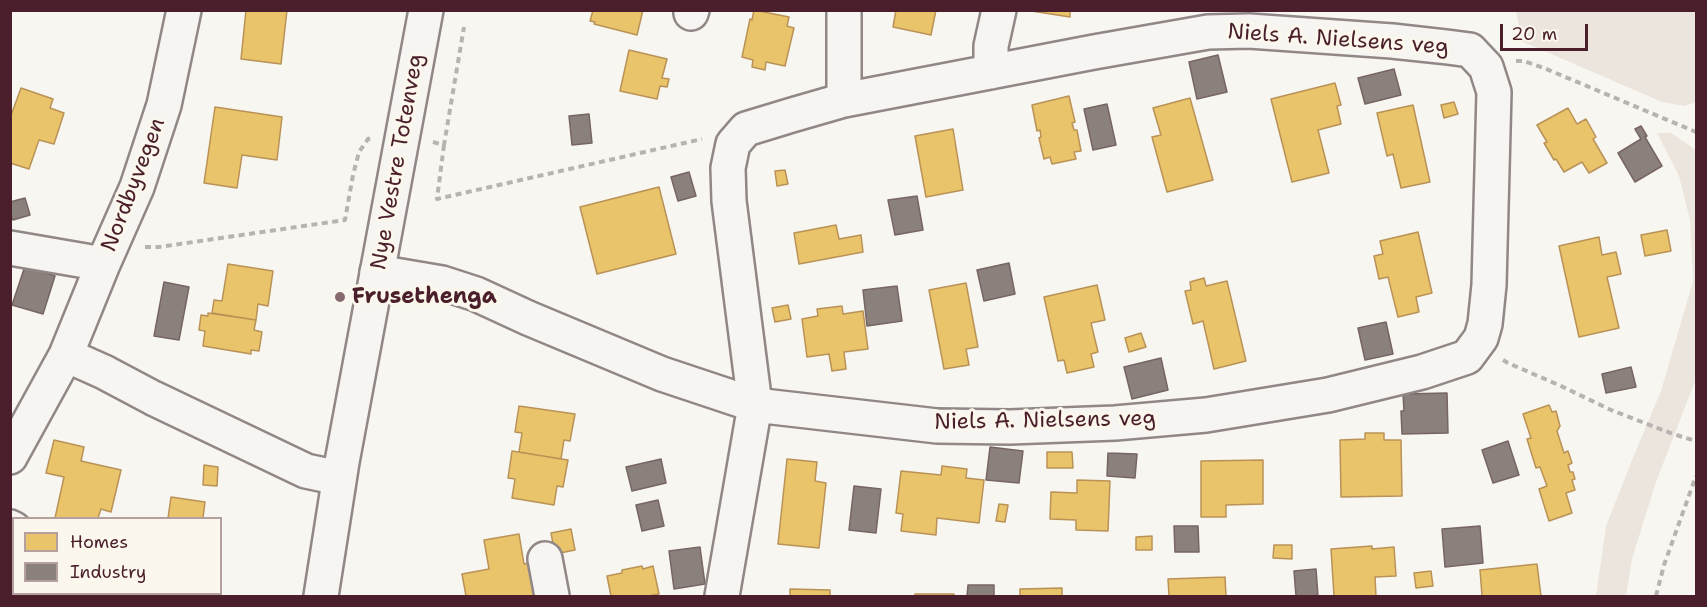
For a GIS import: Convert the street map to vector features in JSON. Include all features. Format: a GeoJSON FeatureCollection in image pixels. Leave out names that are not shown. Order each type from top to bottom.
{"type":"FeatureCollection","features":[{"type":"Feature","properties":{"kind":"street","name":"Nordbyvegen"},"geometry":{"type":"LineString","coordinates":[[10,457],[66,355],[137,187],[164,105],[184,10]]}},
{"type":"Feature","properties":{"kind":"street","name":"Nye Vestre Totenveg"},"geometry":{"type":"LineString","coordinates":[[321,597],[339,478],[426,10]]}},
{"type":"Feature","properties":{"kind":"street"},"geometry":{"type":"LineString","coordinates":[[844,10],[844,100]]}},
{"type":"Feature","properties":{"kind":"street"},"geometry":{"type":"LineString","coordinates":[[991,72],[991,46],[999,10]]}},
{"type":"Feature","properties":{"kind":"street","name":"Niels A. Nielsens veg"},"geometry":{"type":"LineString","coordinates":[[746,129],[844,100],[991,72],[1207,21],[1249,31],[1392,41],[1470,50],[1486,67]]}},
{"type":"Feature","properties":{"kind":"street"},"geometry":{"type":"LineString","coordinates":[[1481,338],[1485,324],[1489,285],[1494,92],[1486,67]]}},
{"type":"Feature","properties":{"kind":"street"},"geometry":{"type":"LineString","coordinates":[[722,597],[755,405],[729,201],[728,168],[733,144],[746,129]]}},
{"type":"Feature","properties":{"kind":"street"},"geometry":{"type":"LineString","coordinates":[[10,248],[107,255]]}},
{"type":"Feature","properties":{"kind":"street","name":"Niels A. Nielsens veg"},"geometry":{"type":"LineString","coordinates":[[377,272],[442,283],[476,294],[662,374],[755,405],[937,426],[1010,427],[1115,423],[1206,415],[1328,394],[1422,372],[1467,357],[1481,338]]}},
{"type":"Feature","properties":{"kind":"street"},"geometry":{"type":"LineString","coordinates":[[66,355],[306,471],[339,478]]}},
{"type":"Feature","properties":{"kind":"street"},"geometry":{"type":"LineString","coordinates":[[545,559],[552,597]]}},
{"type":"Feature","properties":{"kind":"path"},"geometry":{"type":"LineString","coordinates":[[464,27],[437,199],[746,129]]}},
{"type":"Feature","properties":{"kind":"path"},"geometry":{"type":"LineString","coordinates":[[1486,67],[1507,61],[1524,61],[1696,132]]}},
{"type":"Feature","properties":{"kind":"path"},"geometry":{"type":"LineString","coordinates":[[107,255],[345,220],[359,152],[368,139],[379,134],[402,135],[444,145]]}},
{"type":"Feature","properties":{"kind":"path"},"geometry":{"type":"LineString","coordinates":[[1481,338],[1508,363],[1611,410],[1696,441]]}},
{"type":"Feature","properties":{"kind":"path"},"geometry":{"type":"LineString","coordinates":[[1656,597],[1696,476]]}},
{"type":"Feature","properties":{"kind":"shaded area"},"geometry":{"type":"Polygon","coordinates":[[[1516,10],[1696,11],[1696,102],[1684,106],[1662,102],[1521,41],[1516,10]]]}},
{"type":"Feature","properties":{"kind":"shaded area"},"geometry":{"type":"Polygon","coordinates":[[[1657,133],[1671,133],[1696,150],[1696,379],[1656,482],[1632,559],[1626,596],[1596,596],[1606,526],[1661,391],[1693,281],[1690,220],[1679,176],[1657,133]]]}},
{"type":"Feature","properties":{"kind":"building: Homes"},"geometry":{"type":"Polygon","coordinates":[[[246,10],[287,10],[281,64],[241,59],[246,10]]]}},
{"type":"Feature","properties":{"kind":"building: Homes"},"geometry":{"type":"Polygon","coordinates":[[[593,10],[643,10],[637,35],[594,24],[595,22],[590,21],[593,10]]]}},
{"type":"Feature","properties":{"kind":"building: Homes"},"geometry":{"type":"Polygon","coordinates":[[[754,10],[789,17],[787,26],[794,28],[785,66],[766,62],[765,70],[752,67],[753,60],[742,57],[754,10]]]}},
{"type":"Feature","properties":{"kind":"building: Homes"},"geometry":{"type":"Polygon","coordinates":[[[896,10],[936,10],[931,35],[893,27],[896,10]]]}},
{"type":"Feature","properties":{"kind":"building: Homes"},"geometry":{"type":"Polygon","coordinates":[[[1025,10],[1070,10],[1070,17],[1025,10]]]}},
{"type":"Feature","properties":{"kind":"building: Homes"},"geometry":{"type":"Polygon","coordinates":[[[629,50],[667,59],[662,78],[669,79],[667,87],[660,86],[657,99],[620,91],[629,50]]]}},
{"type":"Feature","properties":{"kind":"building: Homes"},"geometry":{"type":"Polygon","coordinates":[[[1335,83],[1341,105],[1337,106],[1341,124],[1318,130],[1329,173],[1292,182],[1271,99],[1335,83]]]}},
{"type":"Feature","properties":{"kind":"building: Homes"},"geometry":{"type":"Polygon","coordinates":[[[21,88],[53,99],[50,108],[64,113],[54,144],[39,140],[29,169],[10,163],[10,118],[21,88]]]}},
{"type":"Feature","properties":{"kind":"building: Homes"},"geometry":{"type":"Polygon","coordinates":[[[1069,96],[1075,122],[1072,123],[1074,130],[1077,130],[1081,151],[1074,152],[1076,159],[1052,164],[1050,157],[1044,159],[1039,138],[1041,137],[1040,130],[1037,131],[1032,105],[1069,96]]]}},
{"type":"Feature","properties":{"kind":"building: Homes"},"geometry":{"type":"Polygon","coordinates":[[[1190,98],[1213,180],[1167,192],[1152,137],[1161,135],[1153,108],[1190,98]]]}},
{"type":"Feature","properties":{"kind":"building: Homes"},"geometry":{"type":"Polygon","coordinates":[[[1454,102],[1458,114],[1444,118],[1441,105],[1454,102]]]}},
{"type":"Feature","properties":{"kind":"building: Homes"},"geometry":{"type":"Polygon","coordinates":[[[1413,105],[1430,182],[1401,188],[1393,154],[1387,156],[1377,113],[1413,105]]]}},
{"type":"Feature","properties":{"kind":"building: Homes"},"geometry":{"type":"Polygon","coordinates":[[[215,107],[282,117],[277,160],[242,155],[237,188],[204,183],[215,107]]]}},
{"type":"Feature","properties":{"kind":"building: Homes"},"geometry":{"type":"Polygon","coordinates":[[[1568,108],[1577,124],[1586,119],[1596,137],[1593,139],[1607,163],[1589,173],[1582,162],[1564,172],[1544,143],[1547,142],[1537,125],[1568,108]]]}},
{"type":"Feature","properties":{"kind":"building: Homes"},"geometry":{"type":"Polygon","coordinates":[[[953,129],[963,190],[926,197],[915,136],[953,129]]]}},
{"type":"Feature","properties":{"kind":"building: Homes"},"geometry":{"type":"Polygon","coordinates":[[[785,170],[788,184],[777,186],[775,171],[785,170]]]}},
{"type":"Feature","properties":{"kind":"building: Homes"},"geometry":{"type":"Polygon","coordinates":[[[659,187],[676,254],[597,274],[580,207],[659,187]]]}},
{"type":"Feature","properties":{"kind":"building: Homes"},"geometry":{"type":"Polygon","coordinates":[[[836,225],[839,239],[861,235],[863,252],[799,264],[794,233],[836,225]]]}},
{"type":"Feature","properties":{"kind":"building: Homes"},"geometry":{"type":"Polygon","coordinates":[[[1667,230],[1671,251],[1645,256],[1641,235],[1667,230]]]}},
{"type":"Feature","properties":{"kind":"building: Homes"},"geometry":{"type":"Polygon","coordinates":[[[1418,232],[1432,293],[1416,297],[1419,312],[1398,317],[1388,277],[1379,279],[1374,256],[1383,254],[1380,241],[1418,232]]]}},
{"type":"Feature","properties":{"kind":"building: Homes"},"geometry":{"type":"Polygon","coordinates":[[[1599,237],[1602,255],[1616,252],[1621,274],[1607,277],[1619,328],[1579,337],[1559,246],[1599,237]]]}},
{"type":"Feature","properties":{"kind":"building: Homes"},"geometry":{"type":"Polygon","coordinates":[[[228,264],[273,271],[268,306],[258,304],[256,320],[212,313],[214,300],[222,301],[228,264]]]}},
{"type":"Feature","properties":{"kind":"building: Homes"},"geometry":{"type":"Polygon","coordinates":[[[1204,278],[1206,286],[1227,281],[1246,361],[1214,369],[1203,321],[1193,324],[1185,291],[1191,290],[1190,282],[1204,278]]]}},
{"type":"Feature","properties":{"kind":"building: Homes"},"geometry":{"type":"Polygon","coordinates":[[[966,283],[978,347],[966,349],[969,365],[944,369],[929,290],[966,283]]]}},
{"type":"Feature","properties":{"kind":"building: Homes"},"geometry":{"type":"Polygon","coordinates":[[[1097,285],[1105,320],[1091,323],[1098,352],[1091,354],[1094,367],[1067,373],[1064,360],[1058,361],[1044,297],[1097,285]]]}},
{"type":"Feature","properties":{"kind":"building: Homes"},"geometry":{"type":"Polygon","coordinates":[[[788,305],[791,319],[775,322],[772,308],[788,305]]]}},
{"type":"Feature","properties":{"kind":"building: Homes"},"geometry":{"type":"Polygon","coordinates":[[[842,306],[843,314],[863,311],[868,349],[844,352],[846,369],[832,371],[829,354],[807,357],[802,319],[818,316],[817,309],[842,306]]]}},
{"type":"Feature","properties":{"kind":"building: Homes"},"geometry":{"type":"Polygon","coordinates":[[[208,313],[256,320],[254,330],[262,332],[259,351],[251,350],[251,354],[203,346],[205,331],[199,330],[201,315],[208,316],[208,313]]]}},
{"type":"Feature","properties":{"kind":"building: Homes"},"geometry":{"type":"Polygon","coordinates":[[[1141,333],[1146,347],[1129,352],[1125,338],[1141,333]]]}},
{"type":"Feature","properties":{"kind":"building: Homes"},"geometry":{"type":"Polygon","coordinates":[[[1549,405],[1552,412],[1556,411],[1560,426],[1557,431],[1564,453],[1568,451],[1572,463],[1568,465],[1575,479],[1572,480],[1575,490],[1566,493],[1572,513],[1549,521],[1539,489],[1547,486],[1540,467],[1536,468],[1527,439],[1531,438],[1523,414],[1549,405]]]}},
{"type":"Feature","properties":{"kind":"building: Homes"},"geometry":{"type":"Polygon","coordinates":[[[519,406],[575,414],[570,441],[564,440],[561,459],[519,452],[522,433],[515,432],[519,406]]]}},
{"type":"Feature","properties":{"kind":"building: Homes"},"geometry":{"type":"Polygon","coordinates":[[[1365,433],[1384,433],[1384,440],[1401,440],[1402,496],[1341,497],[1340,440],[1365,439],[1365,433]]]}},
{"type":"Feature","properties":{"kind":"building: Homes"},"geometry":{"type":"Polygon","coordinates":[[[54,440],[84,447],[81,461],[121,470],[111,512],[101,509],[98,517],[55,517],[64,477],[46,473],[54,440]]]}},
{"type":"Feature","properties":{"kind":"building: Homes"},"geometry":{"type":"Polygon","coordinates":[[[512,451],[568,460],[563,487],[557,486],[554,505],[512,498],[515,479],[508,478],[512,451]]]}},
{"type":"Feature","properties":{"kind":"building: Homes"},"geometry":{"type":"Polygon","coordinates":[[[1047,452],[1072,452],[1073,468],[1047,468],[1047,452]]]}},
{"type":"Feature","properties":{"kind":"building: Homes"},"geometry":{"type":"Polygon","coordinates":[[[787,459],[817,462],[815,481],[826,483],[819,548],[778,544],[787,459]]]}},
{"type":"Feature","properties":{"kind":"building: Homes"},"geometry":{"type":"Polygon","coordinates":[[[1263,460],[1263,504],[1226,505],[1226,517],[1201,517],[1201,461],[1263,460]]]}},
{"type":"Feature","properties":{"kind":"building: Homes"},"geometry":{"type":"Polygon","coordinates":[[[204,465],[218,467],[217,486],[203,485],[204,465]]]}},
{"type":"Feature","properties":{"kind":"building: Homes"},"geometry":{"type":"Polygon","coordinates":[[[942,466],[967,469],[966,478],[984,480],[979,523],[937,518],[936,535],[901,531],[903,514],[896,513],[901,471],[941,475],[942,466]]]}},
{"type":"Feature","properties":{"kind":"building: Homes"},"geometry":{"type":"Polygon","coordinates":[[[1077,480],[1110,481],[1108,531],[1076,530],[1076,520],[1050,519],[1051,492],[1077,493],[1077,480]]]}},
{"type":"Feature","properties":{"kind":"building: Homes"},"geometry":{"type":"Polygon","coordinates":[[[171,497],[205,502],[203,517],[168,517],[171,497]]]}},
{"type":"Feature","properties":{"kind":"building: Homes"},"geometry":{"type":"Polygon","coordinates":[[[999,504],[1008,505],[1005,522],[996,521],[999,504]]]}},
{"type":"Feature","properties":{"kind":"building: Homes"},"geometry":{"type":"Polygon","coordinates":[[[571,529],[575,550],[555,554],[551,533],[571,529]]]}},
{"type":"Feature","properties":{"kind":"building: Homes"},"geometry":{"type":"Polygon","coordinates":[[[519,534],[524,564],[529,563],[534,596],[466,596],[462,574],[489,569],[484,540],[519,534]]]}},
{"type":"Feature","properties":{"kind":"building: Homes"},"geometry":{"type":"Polygon","coordinates":[[[1152,536],[1152,550],[1136,550],[1136,537],[1152,536]]]}},
{"type":"Feature","properties":{"kind":"building: Homes"},"geometry":{"type":"Polygon","coordinates":[[[1274,545],[1292,545],[1292,559],[1273,558],[1274,545]]]}},
{"type":"Feature","properties":{"kind":"building: Homes"},"geometry":{"type":"Polygon","coordinates":[[[1372,546],[1372,549],[1394,547],[1396,576],[1375,577],[1376,596],[1334,596],[1331,549],[1372,546]]]}},
{"type":"Feature","properties":{"kind":"building: Homes"},"geometry":{"type":"Polygon","coordinates":[[[1537,564],[1541,596],[1482,596],[1480,570],[1537,564]]]}},
{"type":"Feature","properties":{"kind":"building: Homes"},"geometry":{"type":"Polygon","coordinates":[[[642,566],[643,569],[653,566],[659,594],[611,596],[607,576],[642,566]]]}},
{"type":"Feature","properties":{"kind":"building: Homes"},"geometry":{"type":"Polygon","coordinates":[[[1431,571],[1433,586],[1416,588],[1414,573],[1431,571]]]}},
{"type":"Feature","properties":{"kind":"building: Homes"},"geometry":{"type":"Polygon","coordinates":[[[1225,577],[1226,596],[1169,596],[1168,579],[1225,577]]]}},
{"type":"Feature","properties":{"kind":"building: Homes"},"geometry":{"type":"Polygon","coordinates":[[[12,579],[12,595],[50,595],[50,596],[10,596],[12,579]]]}},
{"type":"Feature","properties":{"kind":"building: Homes"},"geometry":{"type":"Polygon","coordinates":[[[1062,588],[1062,596],[1020,596],[1020,589],[1062,588]]]}},
{"type":"Feature","properties":{"kind":"building: Homes"},"geometry":{"type":"Polygon","coordinates":[[[790,589],[830,590],[830,596],[790,596],[790,589]]]}},
{"type":"Feature","properties":{"kind":"building: Homes"},"geometry":{"type":"Polygon","coordinates":[[[915,594],[954,594],[954,596],[915,596],[915,594]]]}},
{"type":"Feature","properties":{"kind":"building: Industry"},"geometry":{"type":"Polygon","coordinates":[[[1218,55],[1227,92],[1197,99],[1189,62],[1218,55]]]}},
{"type":"Feature","properties":{"kind":"building: Industry"},"geometry":{"type":"Polygon","coordinates":[[[1394,69],[1401,95],[1365,104],[1358,78],[1394,69]]]}},
{"type":"Feature","properties":{"kind":"building: Industry"},"geometry":{"type":"Polygon","coordinates":[[[1107,104],[1116,145],[1093,150],[1084,109],[1107,104]]]}},
{"type":"Feature","properties":{"kind":"building: Industry"},"geometry":{"type":"Polygon","coordinates":[[[589,114],[592,143],[572,145],[569,116],[589,114]]]}},
{"type":"Feature","properties":{"kind":"building: Industry"},"geometry":{"type":"Polygon","coordinates":[[[1641,126],[1662,166],[1635,182],[1618,153],[1641,139],[1635,129],[1641,126]]]}},
{"type":"Feature","properties":{"kind":"building: Industry"},"geometry":{"type":"Polygon","coordinates":[[[689,172],[696,196],[678,201],[671,177],[689,172]]]}},
{"type":"Feature","properties":{"kind":"building: Industry"},"geometry":{"type":"Polygon","coordinates":[[[917,196],[923,230],[895,235],[888,200],[917,196]]]}},
{"type":"Feature","properties":{"kind":"building: Industry"},"geometry":{"type":"Polygon","coordinates":[[[25,198],[30,215],[13,220],[10,213],[10,202],[25,198]]]}},
{"type":"Feature","properties":{"kind":"building: Industry"},"geometry":{"type":"Polygon","coordinates":[[[1009,263],[1015,294],[984,301],[977,270],[1009,263]]]}},
{"type":"Feature","properties":{"kind":"building: Industry"},"geometry":{"type":"Polygon","coordinates":[[[25,266],[55,276],[43,314],[12,305],[25,266]]]}},
{"type":"Feature","properties":{"kind":"building: Industry"},"geometry":{"type":"Polygon","coordinates":[[[164,282],[189,287],[179,340],[154,336],[164,282]]]}},
{"type":"Feature","properties":{"kind":"building: Industry"},"geometry":{"type":"Polygon","coordinates":[[[897,286],[902,321],[867,326],[863,290],[897,286]]]}},
{"type":"Feature","properties":{"kind":"building: Industry"},"geometry":{"type":"Polygon","coordinates":[[[1386,322],[1393,354],[1365,360],[1358,328],[1386,322]]]}},
{"type":"Feature","properties":{"kind":"building: Industry"},"geometry":{"type":"Polygon","coordinates":[[[1161,358],[1168,390],[1132,399],[1124,367],[1161,358]]]}},
{"type":"Feature","properties":{"kind":"building: Industry"},"geometry":{"type":"Polygon","coordinates":[[[1631,367],[1636,387],[1606,393],[1602,374],[1631,367]]]}},
{"type":"Feature","properties":{"kind":"building: Industry"},"geometry":{"type":"Polygon","coordinates":[[[1447,393],[1448,433],[1402,434],[1403,394],[1447,393]]]}},
{"type":"Feature","properties":{"kind":"building: Industry"},"geometry":{"type":"Polygon","coordinates":[[[1508,441],[1519,475],[1493,483],[1482,450],[1508,441]]]}},
{"type":"Feature","properties":{"kind":"building: Industry"},"geometry":{"type":"Polygon","coordinates":[[[990,447],[1023,451],[1019,483],[986,480],[990,447]]]}},
{"type":"Feature","properties":{"kind":"building: Industry"},"geometry":{"type":"Polygon","coordinates":[[[1108,453],[1137,454],[1135,478],[1107,476],[1108,453]]]}},
{"type":"Feature","properties":{"kind":"building: Industry"},"geometry":{"type":"Polygon","coordinates":[[[661,459],[666,483],[632,491],[626,467],[661,459]]]}},
{"type":"Feature","properties":{"kind":"building: Industry"},"geometry":{"type":"Polygon","coordinates":[[[854,486],[881,489],[876,533],[849,530],[854,486]]]}},
{"type":"Feature","properties":{"kind":"building: Industry"},"geometry":{"type":"Polygon","coordinates":[[[658,500],[664,526],[642,531],[636,505],[658,500]]]}},
{"type":"Feature","properties":{"kind":"building: Industry"},"geometry":{"type":"Polygon","coordinates":[[[1174,526],[1198,526],[1199,552],[1175,552],[1174,526]]]}},
{"type":"Feature","properties":{"kind":"building: Industry"},"geometry":{"type":"Polygon","coordinates":[[[1480,526],[1483,563],[1445,567],[1442,529],[1480,526]]]}},
{"type":"Feature","properties":{"kind":"building: Industry"},"geometry":{"type":"Polygon","coordinates":[[[700,547],[705,584],[674,589],[669,551],[700,547]]]}},
{"type":"Feature","properties":{"kind":"building: Industry"},"geometry":{"type":"Polygon","coordinates":[[[1316,569],[1318,596],[1296,596],[1294,571],[1316,569]]]}},
{"type":"Feature","properties":{"kind":"building: Industry"},"geometry":{"type":"Polygon","coordinates":[[[968,585],[994,585],[994,596],[967,596],[968,585]]]}},
{"type":"Feature","properties":{"kind":"place","name":"Frusethenga"},"geometry":{"type":"Point","coordinates":[340,297]}}]}
